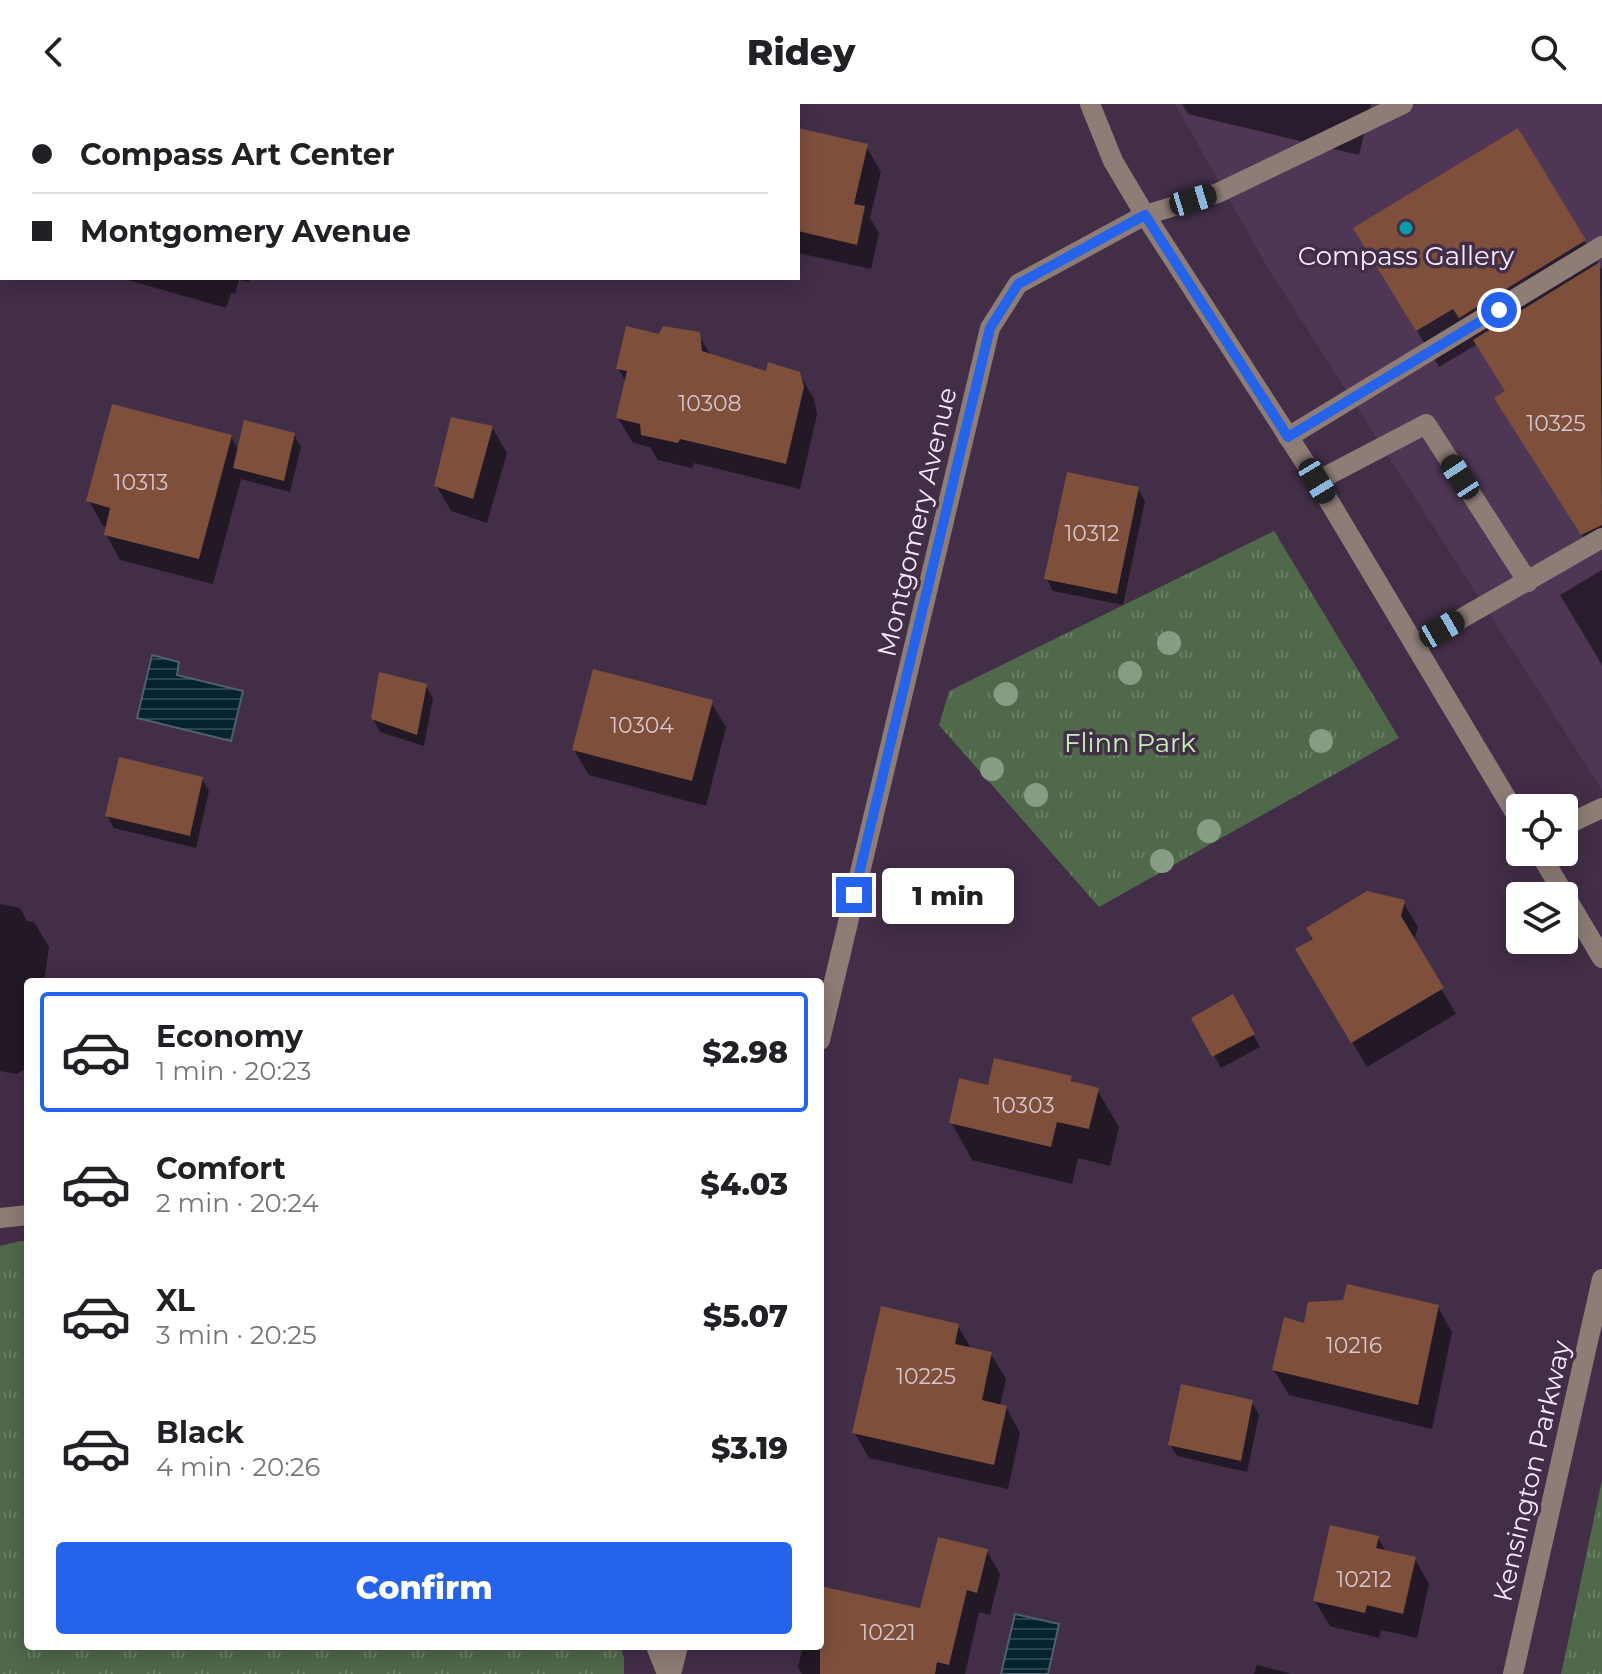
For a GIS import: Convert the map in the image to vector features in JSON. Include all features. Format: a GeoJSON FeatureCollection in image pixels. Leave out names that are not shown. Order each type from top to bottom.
{"type":"FeatureCollection","features":[{"type":"Feature","properties":{"kind":"street"},"geometry":{"type":"LineString","coordinates":[[1090,104],[1113,161],[1145,215],[1317,481],[1506,798]]}},
{"type":"Feature","properties":{"kind":"street","name":"Montgomery Avenue"},"geometry":{"type":"LineString","coordinates":[[824,1023],[990,328],[1018,284],[1145,215],[1218,193],[1403,104]]}},
{"type":"Feature","properties":{"kind":"street"},"geometry":{"type":"LineString","coordinates":[[1288,437],[1602,246]]}},
{"type":"Feature","properties":{"kind":"street"},"geometry":{"type":"LineString","coordinates":[[1317,481],[1426,424],[1528,582]]}},
{"type":"Feature","properties":{"kind":"street"},"geometry":{"type":"LineString","coordinates":[[1415,645],[1602,538]]}},
{"type":"Feature","properties":{"kind":"street"},"geometry":{"type":"LineString","coordinates":[[1578,819],[1602,808]]}},
{"type":"Feature","properties":{"kind":"street"},"geometry":{"type":"LineString","coordinates":[[1547,866],[1602,958]]}},
{"type":"Feature","properties":{"kind":"street"},"geometry":{"type":"LineString","coordinates":[[0,1218],[24,1215]]}},
{"type":"Feature","properties":{"kind":"street","name":"Kensington Parkway"},"geometry":{"type":"LineString","coordinates":[[1513,1674],[1602,1279]]}},
{"type":"Feature","properties":{"kind":"street"},"geometry":{"type":"LineString","coordinates":[[658,1650],[669,1674]]}},
{"type":"Feature","properties":{"kind":"street"},"geometry":{"type":"LineString","coordinates":[[669,1674],[677,1650]]}},
{"type":"Feature","properties":{"kind":"shaded area"},"geometry":{"type":"Polygon","coordinates":[[[1175,104],[1602,104],[1602,790],[1269,270],[1175,104]]]}},
{"type":"Feature","properties":{"kind":"green space","name":"Flinn Park"},"geometry":{"type":"Polygon","coordinates":[[[1274,531],[1399,738],[1099,907],[939,725],[949,691],[1274,531]]]}},
{"type":"Feature","properties":{"kind":"green space"},"geometry":{"type":"Polygon","coordinates":[[[24,1241],[24,1650],[621,1650],[624,1674],[0,1674],[0,1246],[24,1241]]]}},
{"type":"Feature","properties":{"kind":"green space"},"geometry":{"type":"Polygon","coordinates":[[[1602,1480],[1602,1674],[1561,1674],[1565,1656],[1602,1480]]]}},
{"type":"Feature","properties":{"kind":"water"},"geometry":{"type":"Polygon","coordinates":[[[152,655],[179,662],[177,675],[243,691],[231,741],[137,718],[152,655]]]}},
{"type":"Feature","properties":{"kind":"water"},"geometry":{"type":"Polygon","coordinates":[[[1015,1614],[1059,1624],[1048,1674],[1001,1674],[1015,1614]]]}},
{"type":"Feature","properties":{"kind":"building"},"geometry":{"type":"Polygon","coordinates":[[[800,128],[868,144],[854,204],[865,206],[857,245],[800,231],[800,128]]]}},
{"type":"Feature","properties":{"kind":"building"},"geometry":{"type":"Polygon","coordinates":[[[1518,128],[1586,240],[1459,318],[1453,309],[1416,331],[1353,228],[1518,128]]]}},
{"type":"Feature","properties":{"kind":"building"},"geometry":{"type":"Polygon","coordinates":[[[1600,262],[1602,525],[1581,535],[1494,398],[1505,391],[1473,340],[1600,262]]]}},
{"type":"Feature","properties":{"kind":"building"},"geometry":{"type":"Polygon","coordinates":[[[626,326],[659,334],[663,326],[700,332],[702,351],[766,371],[768,362],[800,372],[804,387],[786,464],[680,439],[678,443],[641,435],[640,424],[616,418],[627,371],[616,369],[626,326]]]}},
{"type":"Feature","properties":{"kind":"building"},"geometry":{"type":"Polygon","coordinates":[[[112,404],[232,435],[199,559],[104,535],[110,508],[86,501],[112,404]]]}},
{"type":"Feature","properties":{"kind":"building"},"geometry":{"type":"Polygon","coordinates":[[[451,417],[493,426],[473,499],[434,486],[451,417]]]}},
{"type":"Feature","properties":{"kind":"building"},"geometry":{"type":"Polygon","coordinates":[[[244,420],[295,433],[284,481],[233,468],[244,420]]]}},
{"type":"Feature","properties":{"kind":"building"},"geometry":{"type":"Polygon","coordinates":[[[1067,472],[1139,487],[1117,594],[1044,579],[1067,472]]]}},
{"type":"Feature","properties":{"kind":"building"},"geometry":{"type":"Polygon","coordinates":[[[593,669],[713,700],[692,781],[572,750],[593,669]]]}},
{"type":"Feature","properties":{"kind":"building"},"geometry":{"type":"Polygon","coordinates":[[[379,672],[427,684],[417,735],[371,719],[379,672]]]}},
{"type":"Feature","properties":{"kind":"building"},"geometry":{"type":"Polygon","coordinates":[[[119,757],[203,777],[190,836],[105,816],[119,757]]]}},
{"type":"Feature","properties":{"kind":"building"},"geometry":{"type":"Polygon","coordinates":[[[1367,891],[1405,900],[1401,916],[1444,988],[1351,1043],[1295,949],[1313,939],[1306,928],[1367,891]]]}},
{"type":"Feature","properties":{"kind":"building"},"geometry":{"type":"Polygon","coordinates":[[[1233,994],[1255,1034],[1212,1057],[1191,1018],[1233,994]]]}},
{"type":"Feature","properties":{"kind":"building"},"geometry":{"type":"Polygon","coordinates":[[[994,1058],[1072,1076],[1071,1081],[1099,1088],[1089,1129],[1057,1122],[1051,1147],[949,1123],[959,1078],[988,1085],[994,1058]]]}},
{"type":"Feature","properties":{"kind":"building"},"geometry":{"type":"Polygon","coordinates":[[[1347,1284],[1439,1305],[1418,1405],[1272,1370],[1284,1317],[1304,1323],[1308,1302],[1343,1300],[1347,1284]]]}},
{"type":"Feature","properties":{"kind":"building"},"geometry":{"type":"Polygon","coordinates":[[[881,1306],[959,1324],[955,1344],[992,1352],[982,1400],[1007,1406],[994,1465],[852,1433],[881,1306]]]}},
{"type":"Feature","properties":{"kind":"building"},"geometry":{"type":"Polygon","coordinates":[[[1181,1384],[1253,1400],[1241,1461],[1168,1445],[1181,1384]]]}},
{"type":"Feature","properties":{"kind":"building"},"geometry":{"type":"Polygon","coordinates":[[[1330,1525],[1379,1536],[1376,1548],[1416,1557],[1403,1614],[1367,1605],[1365,1613],[1313,1601],[1330,1525]]]}},
{"type":"Feature","properties":{"kind":"building"},"geometry":{"type":"Polygon","coordinates":[[[938,1537],[988,1549],[977,1593],[967,1590],[949,1665],[937,1662],[935,1674],[820,1674],[820,1650],[824,1650],[824,1587],[920,1608],[938,1537]]]}},
{"type":"Feature","properties":{"kind":"place","name":"Compass Gallery"},"geometry":{"type":"Point","coordinates":[1406,228]}},
{"type":"Feature","properties":{"kind":"route"},"geometry":{"type":"LineString","coordinates":[[854,895],[990,328],[1018,284],[1145,215],[1288,437],[1499,310]]}}]}
